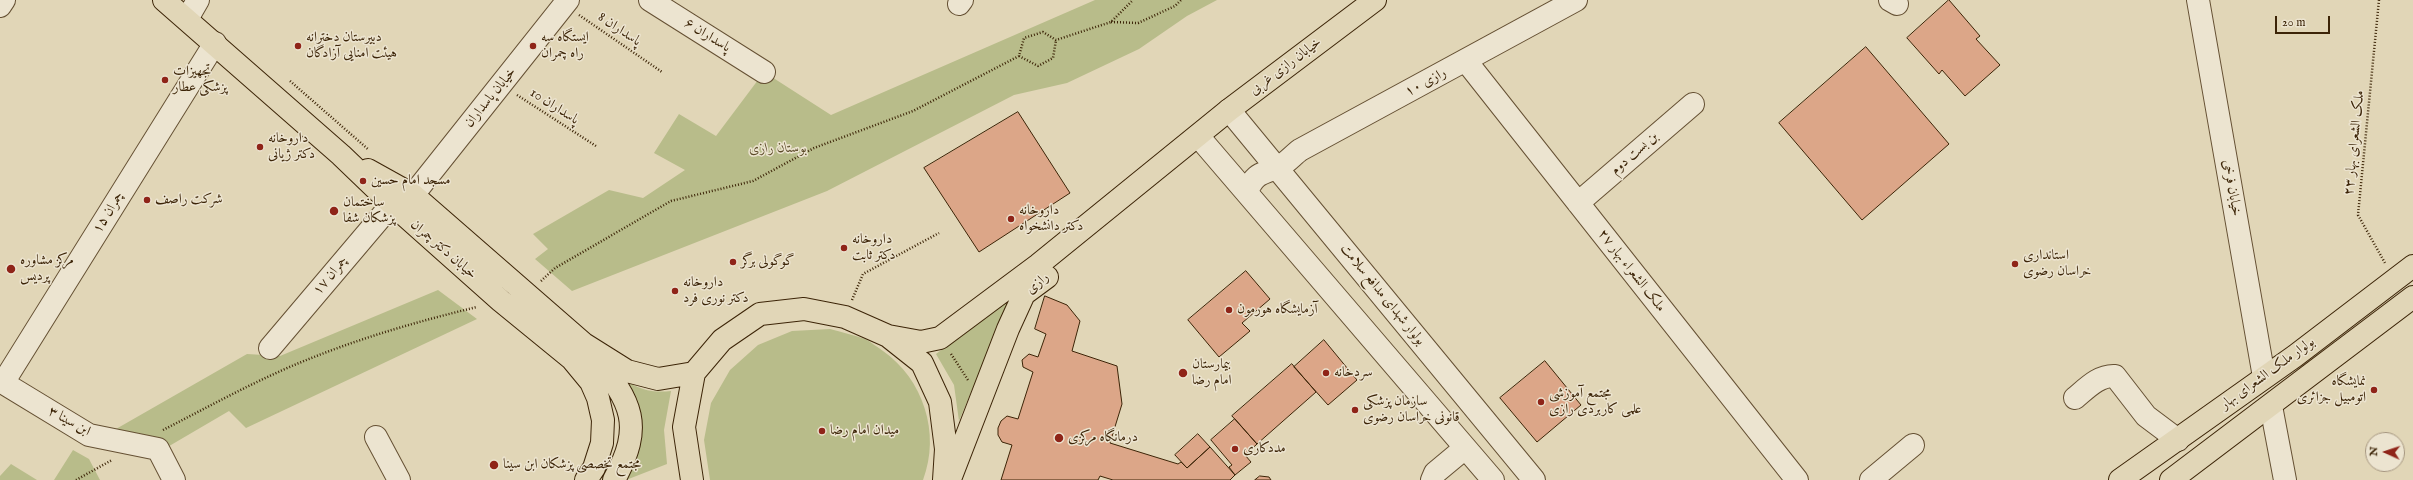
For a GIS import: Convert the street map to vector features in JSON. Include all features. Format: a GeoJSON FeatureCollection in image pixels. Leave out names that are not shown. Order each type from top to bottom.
{"type":"FeatureCollection","features":[{"type":"Feature","properties":{"kind":"main road","name":"خیابان دکتر چمران"},"geometry":{"type":"LineString","coordinates":[[164,0],[215,43],[341,155],[392,204],[501,301],[572,359],[590,382],[598,398],[603,420],[602,443],[594,468],[586,480]]}},
{"type":"Feature","properties":{"kind":"main road","name":"خیابان رازی غربی"},"geometry":{"type":"LineString","coordinates":[[1203,142],[1229,110],[1375,0]]}},
{"type":"Feature","properties":{"kind":"main road","name":"رازی"},"geometry":{"type":"LineString","coordinates":[[888,336],[921,342],[940,338],[1203,142]]}},
{"type":"Feature","properties":{"kind":"main road","name":"رازی"},"geometry":{"type":"LineString","coordinates":[[950,480],[1008,329],[1024,294],[1203,142]]}},
{"type":"Feature","properties":{"kind":"main road"},"geometry":{"type":"LineString","coordinates":[[341,155],[413,195],[584,344],[627,371],[658,379],[694,373]]}},
{"type":"Feature","properties":{"kind":"main road","name":"بولوار ملک الشعرای بهار"},"geometry":{"type":"LineString","coordinates":[[2120,480],[2178,440],[2264,376],[2295,356],[2413,266]]}},
{"type":"Feature","properties":{"kind":"main road","name":"بولوار ملک الشعرای بهار"},"geometry":{"type":"LineString","coordinates":[[2171,480],[2271,406],[2413,297]]}},
{"type":"Feature","properties":{"kind":"main road"},"geometry":{"type":"LineString","coordinates":[[692,480],[684,427],[694,373],[722,340],[760,314],[804,309],[845,317],[888,336],[922,363],[940,402],[946,449],[944,480]]}},
{"type":"Feature","properties":{"kind":"main road"},"geometry":{"type":"LineString","coordinates":[[584,344],[621,390],[630,413],[631,438],[624,461],[614,480]]}},
{"type":"Feature","properties":{"kind":"main road"},"geometry":{"type":"LineString","coordinates":[[2264,376],[2271,406]]}},
{"type":"Feature","properties":{"kind":"street"},"geometry":{"type":"LineString","coordinates":[[0,6],[4,0]]}},
{"type":"Feature","properties":{"kind":"street"},"geometry":{"type":"LineString","coordinates":[[187,20],[198,0]]}},
{"type":"Feature","properties":{"kind":"street","name":"پاسداران ۶"},"geometry":{"type":"LineString","coordinates":[[650,0],[764,72]]}},
{"type":"Feature","properties":{"kind":"street","name":"رازی ۱۰"},"geometry":{"type":"LineString","coordinates":[[1247,191],[1255,178],[1262,172],[1277,167],[1300,150],[1576,0]]}},
{"type":"Feature","properties":{"kind":"street","name":"خیابان فرخی"},"geometry":{"type":"LineString","coordinates":[[2198,0],[2264,376]]}},
{"type":"Feature","properties":{"kind":"street","name":"خیابان پاسداران"},"geometry":{"type":"LineString","coordinates":[[413,195],[566,2]]}},
{"type":"Feature","properties":{"kind":"street","name":"چمران ۱۵"},"geometry":{"type":"LineString","coordinates":[[2,382],[215,43]]}},
{"type":"Feature","properties":{"kind":"street","name":"ملک الشعراء بهار ۲۷"},"geometry":{"type":"LineString","coordinates":[[1466,61],[1797,480]]}},
{"type":"Feature","properties":{"kind":"street","name":"بن بست دوم"},"geometry":{"type":"LineString","coordinates":[[1578,203],[1693,104]]}},
{"type":"Feature","properties":{"kind":"street","name":"بولوار شهدای مدافع سلامت"},"geometry":{"type":"LineString","coordinates":[[1229,110],[1534,480]]}},
{"type":"Feature","properties":{"kind":"street"},"geometry":{"type":"LineString","coordinates":[[1203,142],[1247,191],[1493,480]]}},
{"type":"Feature","properties":{"kind":"street","name":"چمران ۱۷"},"geometry":{"type":"LineString","coordinates":[[270,348],[392,204]]}},
{"type":"Feature","properties":{"kind":"street"},"geometry":{"type":"LineString","coordinates":[[2075,398],[2096,381],[2107,376],[2115,376],[2146,416],[2178,440]]}},
{"type":"Feature","properties":{"kind":"street","name":"ابن سینا ۳"},"geometry":{"type":"LineString","coordinates":[[2,382],[89,435],[138,443],[158,449],[174,480]]}},
{"type":"Feature","properties":{"kind":"street"},"geometry":{"type":"LineString","coordinates":[[2271,406],[2285,480]]}},
{"type":"Feature","properties":{"kind":"street"},"geometry":{"type":"LineString","coordinates":[[376,437],[399,480]]}},
{"type":"Feature","properties":{"kind":"street"},"geometry":{"type":"LineString","coordinates":[[1871,480],[1913,445]]}},
{"type":"Feature","properties":{"kind":"street"},"geometry":{"type":"LineString","coordinates":[[1432,480],[1435,473],[1465,448]]}},
{"type":"Feature","properties":{"kind":"path"},"geometry":{"type":"LineString","coordinates":[[1111,22],[1134,0]]}},
{"type":"Feature","properties":{"kind":"path"},"geometry":{"type":"LineString","coordinates":[[527,294],[555,268],[671,201],[753,181],[814,148],[913,111],[1019,56],[1024,38],[1043,32],[1056,40],[1111,22],[1138,23],[1175,6],[1181,0]]}},
{"type":"Feature","properties":{"kind":"path","name":"ملک الشعرای بهار ۲۳"},"geometry":{"type":"LineString","coordinates":[[2379,0],[2358,215],[2394,280]]}},
{"type":"Feature","properties":{"kind":"path","name":"پاسداران 8"},"geometry":{"type":"LineString","coordinates":[[566,2],[662,72]]}},
{"type":"Feature","properties":{"kind":"path"},"geometry":{"type":"LineString","coordinates":[[1019,56],[1038,66],[1053,58],[1056,40]]}},
{"type":"Feature","properties":{"kind":"path","name":"پاسداران 10"},"geometry":{"type":"LineString","coordinates":[[501,85],[596,146]]}},
{"type":"Feature","properties":{"kind":"path"},"geometry":{"type":"LineString","coordinates":[[845,317],[863,274],[939,233]]}},
{"type":"Feature","properties":{"kind":"path"},"geometry":{"type":"LineString","coordinates":[[76,480],[138,443],[225,398],[314,357],[445,315],[501,301]]}},
{"type":"Feature","properties":{"kind":"path"},"geometry":{"type":"LineString","coordinates":[[940,338],[982,400]]}},
{"type":"Feature","properties":{"kind":"green space","name":"بوستان رازی"},"geometry":{"type":"Polygon","coordinates":[[[1095,0],[1217,0],[1187,16],[1139,49],[1067,83],[1014,95],[827,191],[572,291],[535,259],[548,249],[533,234],[609,190],[643,198],[685,170],[654,153],[679,114],[716,136],[764,72],[831,115],[1095,0]]]}},
{"type":"Feature","properties":{"kind":"green space"},"geometry":{"type":"Polygon","coordinates":[[[438,290],[477,319],[246,428],[229,411],[159,452],[102,437],[247,354],[280,356],[438,290]]]}},
{"type":"Feature","properties":{"kind":"green space"},"geometry":{"type":"Polygon","coordinates":[[[1010,298],[959,421],[954,385],[936,354],[1010,298]]]}},
{"type":"Feature","properties":{"kind":"green space"},"geometry":{"type":"Polygon","coordinates":[[[830,329],[867,340],[897,363],[909,376],[925,408],[929,426],[930,444],[928,462],[923,480],[710,480],[704,440],[711,403],[730,370],[758,345],[792,331],[830,329]]]}},
{"type":"Feature","properties":{"kind":"green space"},"geometry":{"type":"Polygon","coordinates":[[[626,381],[647,390],[658,392],[671,391],[664,430],[667,464],[626,480],[626,381]]]}},
{"type":"Feature","properties":{"kind":"green space"},"geometry":{"type":"Polygon","coordinates":[[[73,450],[89,459],[100,480],[54,480],[73,450]]]}},
{"type":"Feature","properties":{"kind":"green space"},"geometry":{"type":"Polygon","coordinates":[[[11,464],[37,480],[0,480],[0,476],[11,464]]]}},
{"type":"Feature","properties":{"kind":"building"},"geometry":{"type":"Polygon","coordinates":[[[1949,0],[1980,36],[1976,39],[2000,65],[1965,96],[1942,70],[1939,74],[1907,38],[1949,0]]]}},
{"type":"Feature","properties":{"kind":"building"},"geometry":{"type":"Polygon","coordinates":[[[1866,47],[1949,144],[1862,220],[1779,123],[1866,47]]]}},
{"type":"Feature","properties":{"kind":"building"},"geometry":{"type":"Polygon","coordinates":[[[1018,112],[1070,193],[979,252],[924,168],[1018,112]]]}},
{"type":"Feature","properties":{"kind":"building","name":"آزمایشگاه هورمون"},"geometry":{"type":"Polygon","coordinates":[[[1246,271],[1270,299],[1242,323],[1250,331],[1219,357],[1188,320],[1246,271]]]}},
{"type":"Feature","properties":{"kind":"building"},"geometry":{"type":"Polygon","coordinates":[[[1045,296],[1067,305],[1080,321],[1072,351],[1117,366],[1122,404],[1110,443],[1178,464],[1181,462],[1187,468],[1210,447],[1235,475],[1230,480],[1113,480],[1100,476],[1098,480],[1001,480],[1012,445],[1002,442],[998,435],[998,428],[1001,421],[1007,416],[1018,419],[1033,372],[1023,367],[1022,360],[1029,354],[1038,357],[1046,334],[1035,329],[1045,296]]]}},
{"type":"Feature","properties":{"kind":"building","name":"سردخانه"},"geometry":{"type":"Polygon","coordinates":[[[1324,340],[1357,380],[1328,405],[1294,367],[1324,340]]]}},
{"type":"Feature","properties":{"kind":"building","name":"مجتمع آموزشی علمی کاربردی رازی"},"geometry":{"type":"Polygon","coordinates":[[[1545,361],[1581,405],[1537,442],[1500,398],[1545,361]]]}},
{"type":"Feature","properties":{"kind":"building"},"geometry":{"type":"Polygon","coordinates":[[[1292,364],[1316,392],[1257,444],[1232,416],[1292,364]]]}},
{"type":"Feature","properties":{"kind":"building","name":"مددکاری"},"geometry":{"type":"Polygon","coordinates":[[[1235,419],[1257,444],[1245,455],[1251,462],[1235,475],[1229,467],[1232,465],[1211,440],[1235,419]]]}},
{"type":"Feature","properties":{"kind":"building"},"geometry":{"type":"Polygon","coordinates":[[[1198,434],[1210,447],[1187,468],[1175,455],[1198,434]]]}},
{"type":"Feature","properties":{"kind":"building"},"geometry":{"type":"Polygon","coordinates":[[[1260,476],[1269,477],[1271,480],[1255,480],[1260,476]]]}},
{"type":"Feature","properties":{"kind":"place","name":"دبیرستان دخترانه هیئت امنایی آزادگان"},"geometry":{"type":"Point","coordinates":[298,46]}},
{"type":"Feature","properties":{"kind":"place","name":"ایستگاه سه راه چمران"},"geometry":{"type":"Point","coordinates":[533,46]}},
{"type":"Feature","properties":{"kind":"place","name":"تجهیزات پزشکی عطار"},"geometry":{"type":"Point","coordinates":[165,80]}},
{"type":"Feature","properties":{"kind":"place","name":"داروخانه دکتر ژیانی"},"geometry":{"type":"Point","coordinates":[260,147]}},
{"type":"Feature","properties":{"kind":"place","name":"مسجد امام حسین"},"geometry":{"type":"Point","coordinates":[363,181]}},
{"type":"Feature","properties":{"kind":"place","name":"شرکت راصف"},"geometry":{"type":"Point","coordinates":[147,200]}},
{"type":"Feature","properties":{"kind":"place","name":"ساختمان پزشکان شفا"},"geometry":{"type":"Point","coordinates":[334,211]}},
{"type":"Feature","properties":{"kind":"place","name":"داروخانه دکتر دانشخواه"},"geometry":{"type":"Point","coordinates":[1011,219]}},
{"type":"Feature","properties":{"kind":"place","name":"داروخانه دکتر ثابت"},"geometry":{"type":"Point","coordinates":[844,248]}},
{"type":"Feature","properties":{"kind":"place","name":"گوگولی برگر"},"geometry":{"type":"Point","coordinates":[733,262]}},
{"type":"Feature","properties":{"kind":"place","name":"استانداری خراسان رضوی"},"geometry":{"type":"Point","coordinates":[2015,264]}},
{"type":"Feature","properties":{"kind":"place","name":"مرکز مشاوره پردیس"},"geometry":{"type":"Point","coordinates":[11,269]}},
{"type":"Feature","properties":{"kind":"place","name":"داروخانه دکتر نوری فرد"},"geometry":{"type":"Point","coordinates":[675,291]}},
{"type":"Feature","properties":{"kind":"place","name":"آزمایشگاه هورمون"},"geometry":{"type":"Point","coordinates":[1229,310]}},
{"type":"Feature","properties":{"kind":"place","name":"بیمارستان امام رضا"},"geometry":{"type":"Point","coordinates":[1183,373]}},
{"type":"Feature","properties":{"kind":"place","name":"سردخانه"},"geometry":{"type":"Point","coordinates":[1326,373]}},
{"type":"Feature","properties":{"kind":"place","name":"نمایشگاه اتومبیل جزائری"},"geometry":{"type":"Point","coordinates":[2374,390]}},
{"type":"Feature","properties":{"kind":"place","name":"مجتمع آموزشی علمی کاربردی رازی"},"geometry":{"type":"Point","coordinates":[1541,402]}},
{"type":"Feature","properties":{"kind":"place","name":"سازمان پزشکی قانونی خراسان رضوی"},"geometry":{"type":"Point","coordinates":[1355,410]}},
{"type":"Feature","properties":{"kind":"place","name":"میدان امام رضا"},"geometry":{"type":"Point","coordinates":[822,431]}},
{"type":"Feature","properties":{"kind":"place","name":"درمانگاه مرکزی"},"geometry":{"type":"Point","coordinates":[1059,438]}},
{"type":"Feature","properties":{"kind":"place","name":"مددکاری"},"geometry":{"type":"Point","coordinates":[1235,449]}},
{"type":"Feature","properties":{"kind":"place","name":"مجتمع تخصصی پزشکان ابن سینا"},"geometry":{"type":"Point","coordinates":[494,465]}}]}
